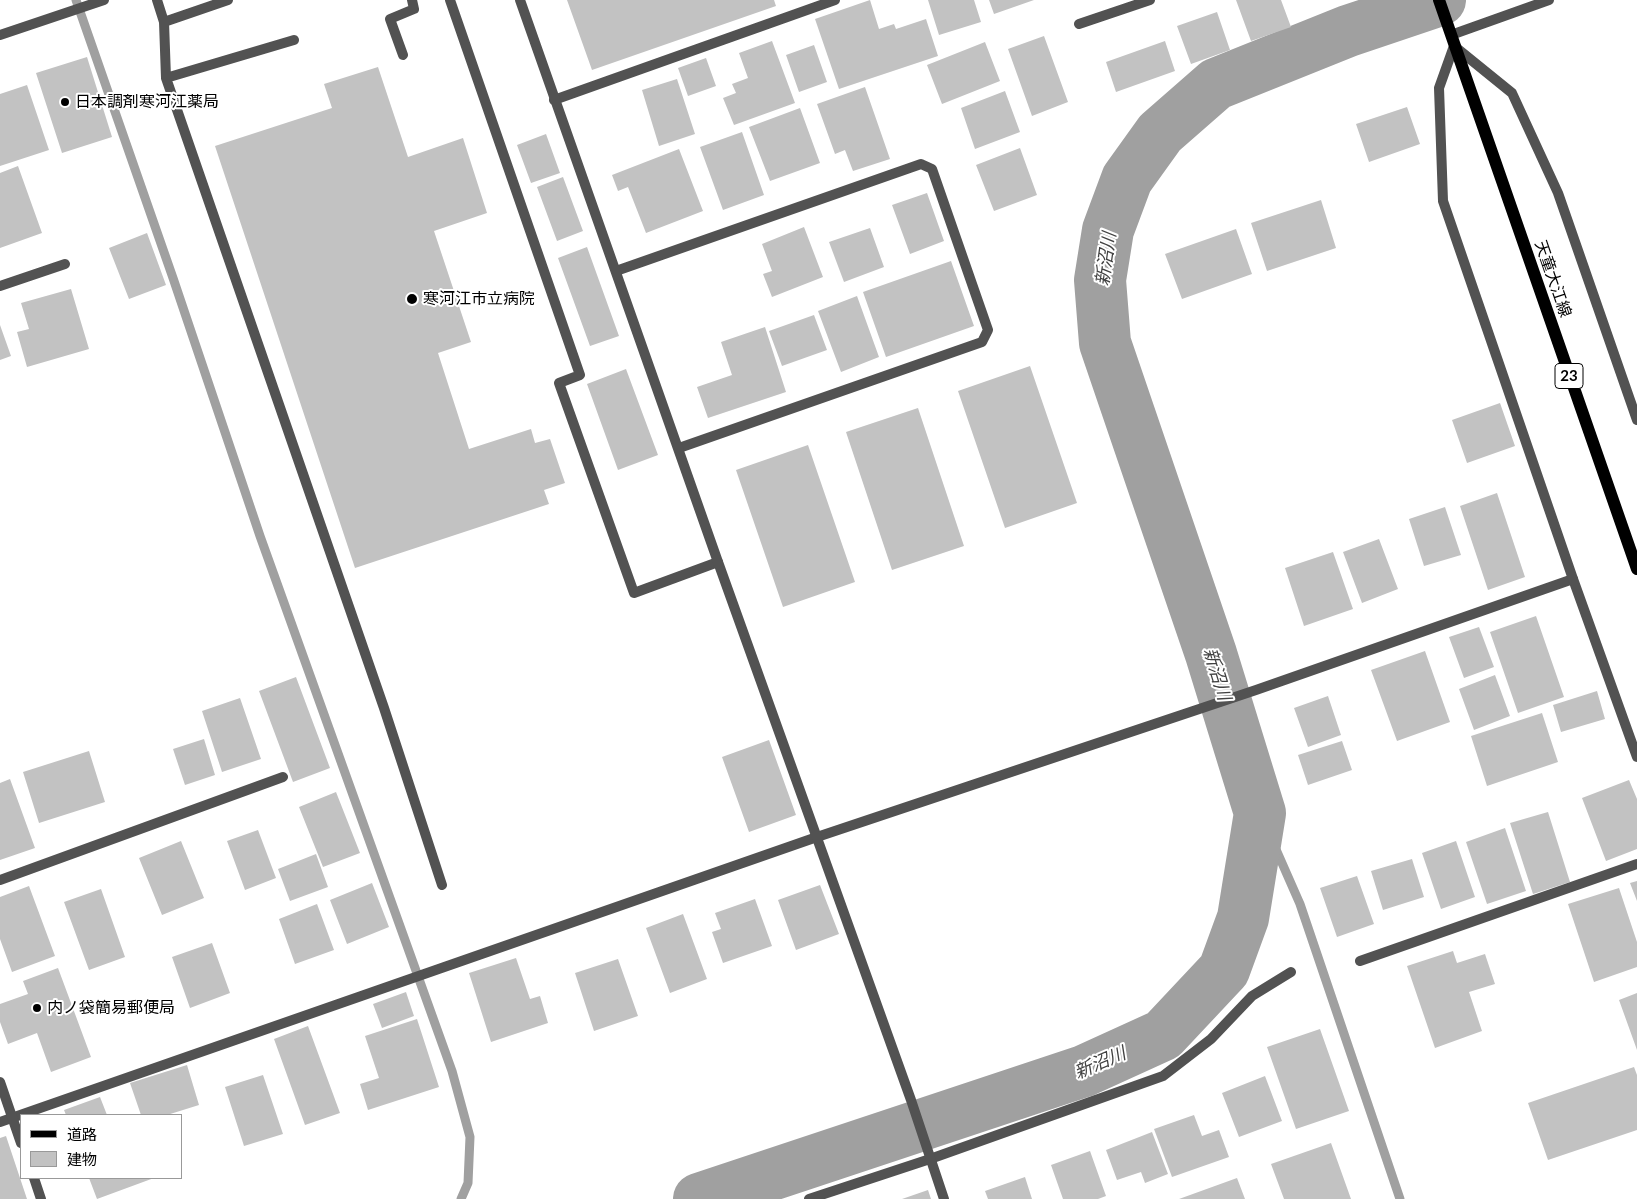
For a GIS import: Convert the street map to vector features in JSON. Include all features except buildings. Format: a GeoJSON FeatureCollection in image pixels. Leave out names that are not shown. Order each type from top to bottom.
{"type":"FeatureCollection","features":[{"type":"Feature","properties":{"kind":"main road","name":"天童大江線"},"geometry":{"type":"LineString","coordinates":[[1439,0],[1637,569]]}},
{"type":"Feature","properties":{"kind":"street"},"geometry":{"type":"LineString","coordinates":[[0,35],[104,0]]}},
{"type":"Feature","properties":{"kind":"street"},"geometry":{"type":"LineString","coordinates":[[156,0],[164,22],[166,78],[384,708],[442,885]]}},
{"type":"Feature","properties":{"kind":"street"},"geometry":{"type":"LineString","coordinates":[[164,22],[228,0]]}},
{"type":"Feature","properties":{"kind":"street"},"geometry":{"type":"LineString","coordinates":[[402,55],[390,19],[414,9],[412,0]]}},
{"type":"Feature","properties":{"kind":"street"},"geometry":{"type":"LineString","coordinates":[[450,0],[580,375],[559,383],[634,593],[718,562]]}},
{"type":"Feature","properties":{"kind":"street"},"geometry":{"type":"LineString","coordinates":[[520,0],[718,562],[911,1100],[944,1199]]}},
{"type":"Feature","properties":{"kind":"street"},"geometry":{"type":"LineString","coordinates":[[554,100],[835,0]]}},
{"type":"Feature","properties":{"kind":"street"},"geometry":{"type":"LineString","coordinates":[[1079,24],[1150,0]]}},
{"type":"Feature","properties":{"kind":"street"},"geometry":{"type":"LineString","coordinates":[[1450,35],[1549,0]]}},
{"type":"Feature","properties":{"kind":"street"},"geometry":{"type":"LineString","coordinates":[[1450,35],[1512,93],[1558,193],[1637,420]]}},
{"type":"Feature","properties":{"kind":"street"},"geometry":{"type":"LineString","coordinates":[[1450,35],[1439,88],[1443,201],[1573,580],[1637,757]]}},
{"type":"Feature","properties":{"kind":"street"},"geometry":{"type":"LineString","coordinates":[[166,78],[294,40]]}},
{"type":"Feature","properties":{"kind":"street"},"geometry":{"type":"LineString","coordinates":[[616,271],[921,164],[932,169],[988,330],[982,342],[679,448]]}},
{"type":"Feature","properties":{"kind":"street"},"geometry":{"type":"LineString","coordinates":[[0,286],[65,264]]}},
{"type":"Feature","properties":{"kind":"street"},"geometry":{"type":"LineString","coordinates":[[21,1114],[445,968],[817,837],[1256,690],[1573,580]]}},
{"type":"Feature","properties":{"kind":"street"},"geometry":{"type":"LineString","coordinates":[[0,880],[283,777]]}},
{"type":"Feature","properties":{"kind":"street"},"geometry":{"type":"LineString","coordinates":[[1360,961],[1637,864]]}},
{"type":"Feature","properties":{"kind":"street"},"geometry":{"type":"LineString","coordinates":[[809,1199],[930,1159],[1163,1076],[1211,1039],[1252,996],[1292,972]]}},
{"type":"Feature","properties":{"kind":"street"},"geometry":{"type":"LineString","coordinates":[[0,1082],[20,1139]]}},
{"type":"Feature","properties":{"kind":"street"},"geometry":{"type":"LineString","coordinates":[[0,1122],[20,1114]]}},
{"type":"Feature","properties":{"kind":"street"},"geometry":{"type":"LineString","coordinates":[[34,1179],[41,1199]]}},
{"type":"Feature","properties":{"kind":"waterway"},"geometry":{"type":"LineString","coordinates":[[76,0],[260,536],[452,1071],[470,1137],[468,1183],[461,1199]]}},
{"type":"Feature","properties":{"kind":"waterway","name":"新沼川"},"geometry":{"type":"LineString","coordinates":[[699,1199],[1084,1071],[1163,1035],[1224,970],[1243,918],[1260,813],[1211,654],[1105,343],[1100,280],[1108,230],[1127,179],[1160,133],[1216,84],[1348,31],[1440,0]]}},
{"type":"Feature","properties":{"kind":"waterway"},"geometry":{"type":"LineString","coordinates":[[1260,813],[1300,904],[1400,1199]]}},
{"type":"Feature","properties":{"kind":"place","name":"日本調剤寒河江薬局"},"geometry":{"type":"Point","coordinates":[65,102]}},
{"type":"Feature","properties":{"kind":"place","name":"寒河江市立病院"},"geometry":{"type":"Point","coordinates":[412,299]}},
{"type":"Feature","properties":{"kind":"place","name":"内ノ袋簡易郵便局"},"geometry":{"type":"Point","coordinates":[37,1008]}}]}
